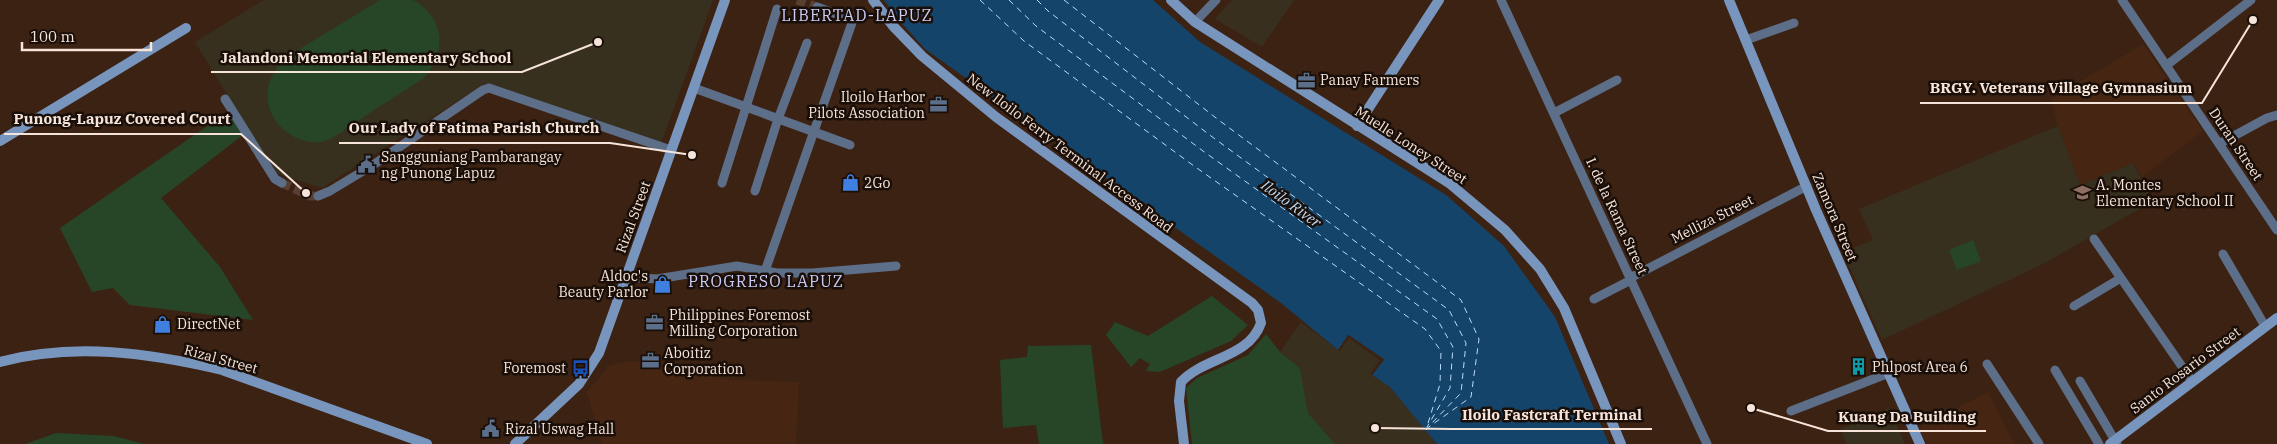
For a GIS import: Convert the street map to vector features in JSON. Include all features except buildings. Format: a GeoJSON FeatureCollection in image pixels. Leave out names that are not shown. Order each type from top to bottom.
{"type":"FeatureCollection","features":[{"type":"Feature","properties":{"kind":"main road","name":"Rizal Street"},"geometry":{"type":"LineString","coordinates":[[515,444],[564,399],[586,375],[599,353],[725,0]]}},
{"type":"Feature","properties":{"kind":"main road","name":"New Iloilo Ferry Terminal Access Road"},"geometry":{"type":"LineString","coordinates":[[873,0],[922,56],[981,105],[1132,218],[1240,294],[1258,310],[1260,316],[1258,333],[1251,341],[1194,370],[1181,382],[1179,401],[1184,444]]}},
{"type":"Feature","properties":{"kind":"main road","name":"Muelle Loney Street"},"geometry":{"type":"LineString","coordinates":[[1171,0],[1195,22],[1449,183],[1505,230],[1540,270],[1564,308],[1621,444]]}},
{"type":"Feature","properties":{"kind":"main road"},"geometry":{"type":"LineString","coordinates":[[1357,126],[1439,0]]}},
{"type":"Feature","properties":{"kind":"main road","name":"Zamora Street"},"geometry":{"type":"LineString","coordinates":[[1729,0],[1807,186],[1920,444]]}},
{"type":"Feature","properties":{"kind":"main road"},"geometry":{"type":"LineString","coordinates":[[0,141],[186,28]]}},
{"type":"Feature","properties":{"kind":"main road","name":"Santo Rosario Street"},"geometry":{"type":"LineString","coordinates":[[2114,443],[2192,381],[2277,318]]}},
{"type":"Feature","properties":{"kind":"main road","name":"Rizal Street"},"geometry":{"type":"LineString","coordinates":[[0,362],[23,356],[72,350],[108,352],[191,363],[222,370],[427,444]]}},
{"type":"Feature","properties":{"kind":"street"},"geometry":{"type":"LineString","coordinates":[[1195,22],[1216,0]]}},
{"type":"Feature","properties":{"kind":"street","name":"I. de la Rama Street"},"geometry":{"type":"LineString","coordinates":[[1501,0],[1707,444]]}},
{"type":"Feature","properties":{"kind":"street","name":"Duran Street"},"geometry":{"type":"LineString","coordinates":[[2122,0],[2277,230]]}},
{"type":"Feature","properties":{"kind":"street"},"geometry":{"type":"LineString","coordinates":[[2167,65],[2246,1]]}},
{"type":"Feature","properties":{"kind":"street"},"geometry":{"type":"LineString","coordinates":[[765,270],[853,20],[817,7]]}},
{"type":"Feature","properties":{"kind":"street"},"geometry":{"type":"LineString","coordinates":[[722,183],[744,107],[777,9]]}},
{"type":"Feature","properties":{"kind":"street"},"geometry":{"type":"LineString","coordinates":[[1746,40],[1794,24]]}},
{"type":"Feature","properties":{"kind":"street"},"geometry":{"type":"LineString","coordinates":[[755,191],[778,119],[806,44]]}},
{"type":"Feature","properties":{"kind":"street"},"geometry":{"type":"LineString","coordinates":[[1554,113],[1617,80]]}},
{"type":"Feature","properties":{"kind":"street"},"geometry":{"type":"LineString","coordinates":[[318,196],[330,191],[373,165],[483,90],[489,88],[671,150]]}},
{"type":"Feature","properties":{"kind":"street"},"geometry":{"type":"LineString","coordinates":[[694,88],[850,145]]}},
{"type":"Feature","properties":{"kind":"street"},"geometry":{"type":"LineString","coordinates":[[225,99],[275,179],[282,183]]}},
{"type":"Feature","properties":{"kind":"street"},"geometry":{"type":"LineString","coordinates":[[2219,144],[2267,118],[2277,115]]}},
{"type":"Feature","properties":{"kind":"street","name":"Melliza Street"},"geometry":{"type":"LineString","coordinates":[[1594,299],[1807,186]]}},
{"type":"Feature","properties":{"kind":"street"},"geometry":{"type":"LineString","coordinates":[[2094,239],[2192,381]]}},
{"type":"Feature","properties":{"kind":"street"},"geometry":{"type":"LineString","coordinates":[[2223,254],[2265,326]]}},
{"type":"Feature","properties":{"kind":"street"},"geometry":{"type":"LineString","coordinates":[[626,277],[657,279],[737,266],[777,273],[812,273],[896,266]]}},
{"type":"Feature","properties":{"kind":"street"},"geometry":{"type":"LineString","coordinates":[[2074,306],[2121,278]]}},
{"type":"Feature","properties":{"kind":"street"},"geometry":{"type":"LineString","coordinates":[[1987,364],[2039,444]]}},
{"type":"Feature","properties":{"kind":"street"},"geometry":{"type":"LineString","coordinates":[[2054,370],[2099,444]]}},
{"type":"Feature","properties":{"kind":"street"},"geometry":{"type":"LineString","coordinates":[[1791,411],[1888,373]]}},
{"type":"Feature","properties":{"kind":"street"},"geometry":{"type":"LineString","coordinates":[[2080,382],[2114,443]]}},
{"type":"Feature","properties":{"kind":"shaded area"},"geometry":{"type":"Polygon","coordinates":[[[264,0],[713,0],[661,144],[484,84],[322,188],[275,173],[195,42],[264,0]]]}},
{"type":"Feature","properties":{"kind":"shaded area"},"geometry":{"type":"Polygon","coordinates":[[[1232,0],[1294,0],[1262,47],[1215,19],[1232,0]]]}},
{"type":"Feature","properties":{"kind":"shaded area"},"geometry":{"type":"Polygon","coordinates":[[[2143,44],[2203,131],[2142,177],[2133,163],[2080,185],[2058,126],[2051,99],[2143,44]]]}},
{"type":"Feature","properties":{"kind":"shaded area"},"geometry":{"type":"Polygon","coordinates":[[[2058,126],[2080,185],[2133,163],[2153,201],[2045,263],[1882,340],[1843,252],[1873,240],[1859,209],[2058,126]]]}},
{"type":"Feature","properties":{"kind":"shaded area"},"geometry":{"type":"Polygon","coordinates":[[[1301,322],[1338,350],[1348,335],[1384,359],[1372,375],[1390,387],[1437,444],[1335,444],[1308,413],[1300,368],[1280,352],[1301,322]]]}},
{"type":"Feature","properties":{"kind":"shaded area"},"geometry":{"type":"Polygon","coordinates":[[[632,361],[731,380],[799,382],[796,444],[602,444],[587,392],[610,365],[632,361]]]}},
{"type":"Feature","properties":{"kind":"shaded area"},"geometry":{"type":"Polygon","coordinates":[[[1988,392],[2014,444],[1926,444],[1919,428],[1988,392]]]}},
{"type":"Feature","properties":{"kind":"shaded area"},"geometry":{"type":"Polygon","coordinates":[[[1889,408],[1905,444],[1846,444],[1841,429],[1889,408]]]}},
{"type":"Feature","properties":{"kind":"green space"},"geometry":{"type":"Polygon","coordinates":[[[380,0],[412,0],[420,4],[430,14],[438,31],[439,47],[430,71],[424,78],[330,139],[309,142],[292,135],[277,123],[269,107],[268,87],[276,69],[285,58],[380,0]]]}},
{"type":"Feature","properties":{"kind":"green space"},"geometry":{"type":"Polygon","coordinates":[[[229,111],[243,135],[161,198],[220,267],[253,320],[130,305],[113,288],[92,292],[60,228],[229,111]]]}},
{"type":"Feature","properties":{"kind":"green space"},"geometry":{"type":"Polygon","coordinates":[[[1973,240],[1981,261],[1957,270],[1949,250],[1973,240]]]}},
{"type":"Feature","properties":{"kind":"green space"},"geometry":{"type":"Polygon","coordinates":[[[1212,296],[1248,325],[1231,341],[1160,372],[1146,371],[1150,364],[1140,358],[1131,367],[1106,335],[1115,322],[1148,336],[1212,296]]]}},
{"type":"Feature","properties":{"kind":"green space"},"geometry":{"type":"Polygon","coordinates":[[[1266,334],[1280,352],[1300,368],[1308,413],[1335,444],[1192,444],[1186,388],[1197,378],[1248,355],[1266,334]]]}},
{"type":"Feature","properties":{"kind":"green space"},"geometry":{"type":"Polygon","coordinates":[[[1091,345],[1103,444],[1039,444],[1036,425],[1003,428],[1000,360],[1027,357],[1028,346],[1091,345]]]}},
{"type":"Feature","properties":{"kind":"green space"},"geometry":{"type":"Polygon","coordinates":[[[56,433],[114,436],[144,444],[25,444],[56,433]]]}},
{"type":"Feature","properties":{"kind":"water","name":"Iloilo River"},"geometry":{"type":"Polygon","coordinates":[[[884,0],[1153,0],[1200,42],[1446,195],[1504,246],[1555,317],[1609,444],[1437,444],[1390,387],[1372,375],[1384,360],[1349,335],[1338,350],[1281,303],[925,49],[897,18],[884,0]]]}},
{"type":"Feature","properties":{"kind":"pier"},"geometry":{"type":"Polygon","coordinates":[[[1348,335],[1384,359],[1372,375],[1370,374],[1380,360],[1349,338],[1340,351],[1338,350],[1348,335]]]}},
{"type":"Feature","properties":{"kind":"ferry route"},"geometry":{"type":"LineString","coordinates":[[980,0],[1024,41],[1194,166],[1425,329],[1441,351],[1440,384],[1426,430]]}},
{"type":"Feature","properties":{"kind":"ferry route"},"geometry":{"type":"LineString","coordinates":[[1009,0],[1036,26],[1203,151],[1437,319],[1453,347],[1450,388],[1427,427]]}},
{"type":"Feature","properties":{"kind":"ferry route"},"geometry":{"type":"LineString","coordinates":[[1037,0],[1048,11],[1211,136],[1449,310],[1466,343],[1461,393],[1429,426]]}},
{"type":"Feature","properties":{"kind":"ferry route"},"geometry":{"type":"LineString","coordinates":[[1064,0],[1220,121],[1461,300],[1479,339],[1471,397],[1426,429]]}},
{"type":"Feature","properties":{"kind":"tunnel"},"geometry":{"type":"LineString","coordinates":[[797,0],[817,7]]}},
{"type":"Feature","properties":{"kind":"tunnel"},"geometry":{"type":"LineString","coordinates":[[282,183],[310,196],[318,196]]}},
{"type":"Feature","properties":{"kind":"place","name":"BRGY. Veterans Village Gymnasium"},"geometry":{"type":"Point","coordinates":[2253,20]}},
{"type":"Feature","properties":{"kind":"place","name":"Jalandoni Memorial Elementary School"},"geometry":{"type":"Point","coordinates":[598,42]}},
{"type":"Feature","properties":{"kind":"place","name":"Panay Farmers"},"geometry":{"type":"Point","coordinates":[1306,80]}},
{"type":"Feature","properties":{"kind":"place","name":"Iloilo Harbor Pilots Association"},"geometry":{"type":"Point","coordinates":[939,105]}},
{"type":"Feature","properties":{"kind":"place","name":"Our Lady of Fatima Parish Church"},"geometry":{"type":"Point","coordinates":[692,155]}},
{"type":"Feature","properties":{"kind":"place","name":"Sangguniang Pambarangay ng Punong Lapuz"},"geometry":{"type":"Point","coordinates":[367,165]}},
{"type":"Feature","properties":{"kind":"place","name":"2Go"},"geometry":{"type":"Point","coordinates":[850,183]}},
{"type":"Feature","properties":{"kind":"place","name":"Punong-Lapuz Covered Court"},"geometry":{"type":"Point","coordinates":[306,193]}},
{"type":"Feature","properties":{"kind":"place","name":"A. Montes Elementary School II"},"geometry":{"type":"Point","coordinates":[2082,193]}},
{"type":"Feature","properties":{"kind":"place","name":"Aldoc's Beauty Parlor"},"geometry":{"type":"Point","coordinates":[662,284]}},
{"type":"Feature","properties":{"kind":"place","name":"Philippines Foremost Milling Corporation"},"geometry":{"type":"Point","coordinates":[655,323]}},
{"type":"Feature","properties":{"kind":"place","name":"DirectNet"},"geometry":{"type":"Point","coordinates":[163,324]}},
{"type":"Feature","properties":{"kind":"place","name":"Aboitiz Corporation"},"geometry":{"type":"Point","coordinates":[650,361]}},
{"type":"Feature","properties":{"kind":"place","name":"Phlpost Area 6"},"geometry":{"type":"Point","coordinates":[1858,367]}},
{"type":"Feature","properties":{"kind":"place","name":"Foremost"},"geometry":{"type":"Point","coordinates":[580,368]}},
{"type":"Feature","properties":{"kind":"place","name":"Kuang Da Building"},"geometry":{"type":"Point","coordinates":[1751,408]}},
{"type":"Feature","properties":{"kind":"place","name":"Iloilo Fastcraft Terminal"},"geometry":{"type":"Point","coordinates":[1375,428]}},
{"type":"Feature","properties":{"kind":"place","name":"Rizal Uswag Hall"},"geometry":{"type":"Point","coordinates":[491,429]}},
{"type":"Feature","properties":{"kind":"district","name":"LIBERTAD-LAPUZ"},"geometry":{"type":"Point","coordinates":[857,15]}},
{"type":"Feature","properties":{"kind":"district","name":"PROGRESO LAPUZ"},"geometry":{"type":"Point","coordinates":[766,281]}}]}
